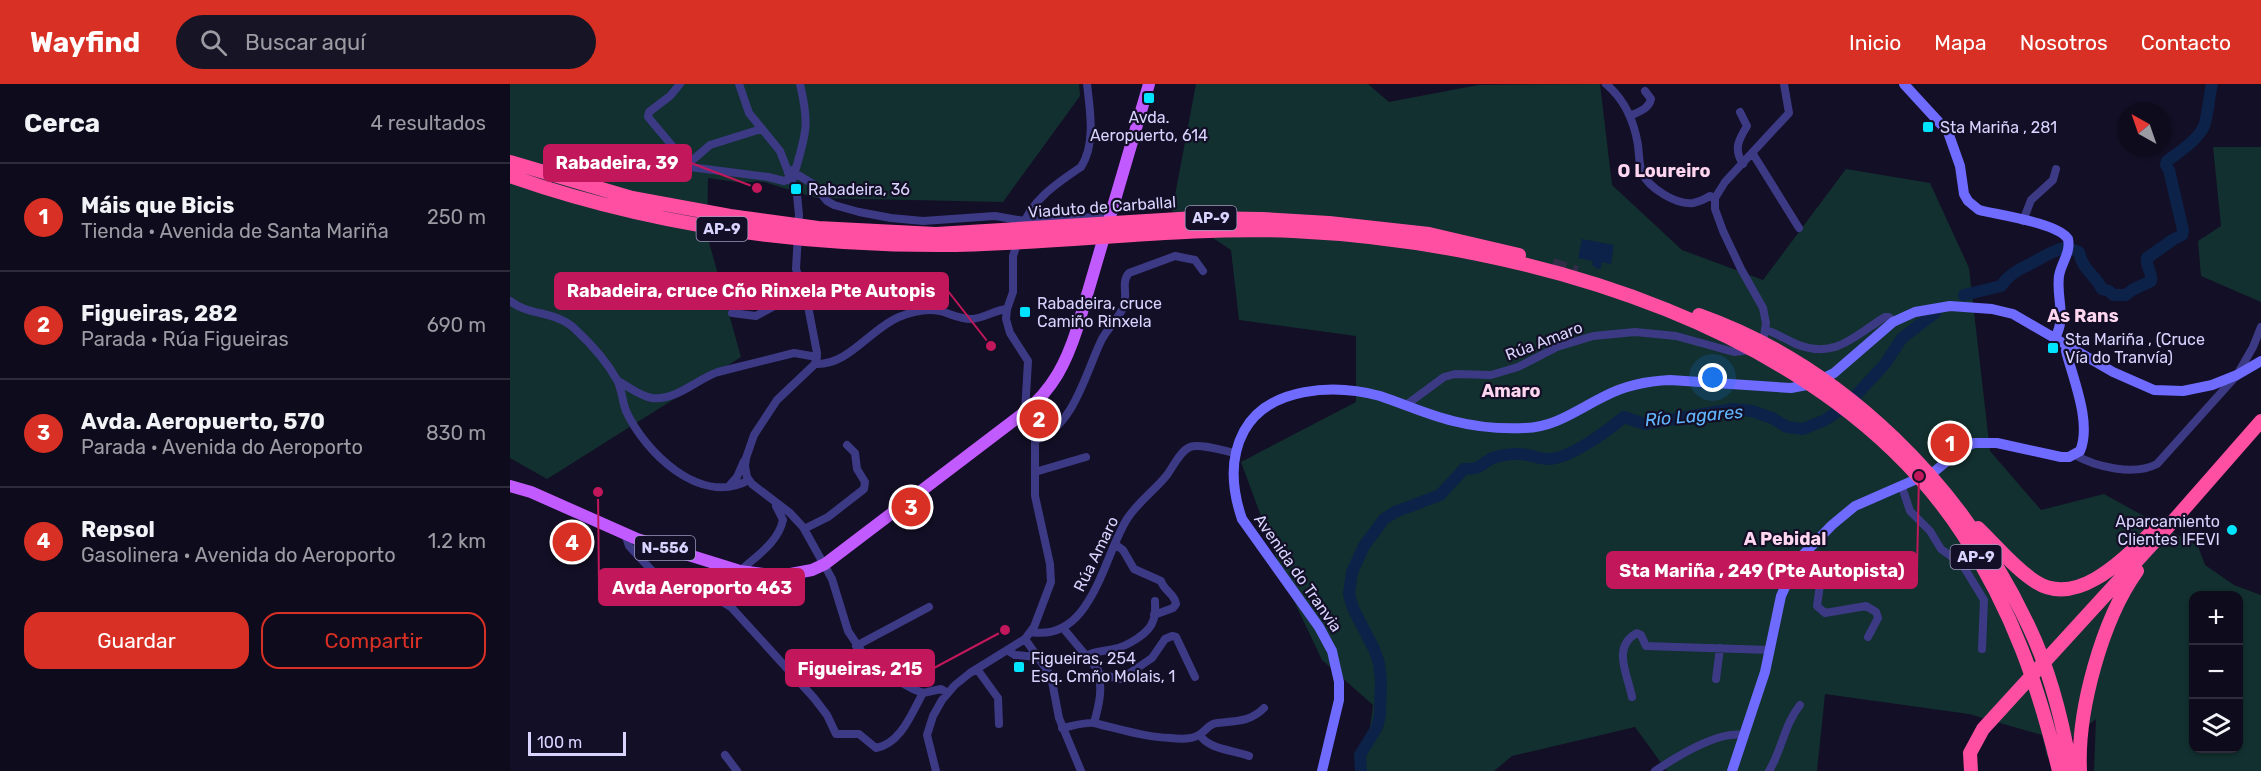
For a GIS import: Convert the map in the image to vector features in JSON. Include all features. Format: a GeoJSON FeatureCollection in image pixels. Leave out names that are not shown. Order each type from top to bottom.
{"type":"FeatureCollection","features":[{"type":"Feature","properties":{"kind":"highway","name":"AP-9"},"geometry":{"type":"LineString","coordinates":[[510,162],[632,198],[730,216],[818,228],[938,240]]}},
{"type":"Feature","properties":{"kind":"highway","name":"AP-9"},"geometry":{"type":"LineString","coordinates":[[510,176],[636,212],[729,230],[820,241],[938,240]]}},
{"type":"Feature","properties":{"kind":"highway","name":"Viaduto de Carballal"},"geometry":{"type":"LineString","coordinates":[[938,240],[1195,231],[1290,231],[1354,236],[1485,252]]}},
{"type":"Feature","properties":{"kind":"highway","name":"AP-9"},"geometry":{"type":"LineString","coordinates":[[1485,252],[1598,286],[1760,342]]}},
{"type":"Feature","properties":{"kind":"highway","name":"AP-9"},"geometry":{"type":"LineString","coordinates":[[1485,252],[1552,265]]}},
{"type":"Feature","properties":{"kind":"highway","name":"AP-9"},"geometry":{"type":"LineString","coordinates":[[1644,296],[1717,322],[1760,342],[1854,409],[1955,506],[1994,560],[2024,632],[2052,689],[2067,745],[2071,771]]}},
{"type":"Feature","properties":{"kind":"highway"},"geometry":{"type":"LineString","coordinates":[[1971,771],[1970,753],[1983,729],[2176,518],[2261,421]]}},
{"type":"Feature","properties":{"kind":"highway"},"geometry":{"type":"LineString","coordinates":[[1955,506],[2015,566],[2037,583],[2057,590],[2077,587],[2101,576],[2211,476]]}},
{"type":"Feature","properties":{"kind":"highway","name":"AP-9"},"geometry":{"type":"LineString","coordinates":[[1930,482],[2024,632],[2059,771]]}},
{"type":"Feature","properties":{"kind":"highway"},"geometry":{"type":"LineString","coordinates":[[2080,771],[2080,730],[2084,707],[2105,637],[2128,583],[2176,518]]}},
{"type":"Feature","properties":{"kind":"highway"},"geometry":{"type":"LineString","coordinates":[[1961,771],[1964,745],[1983,717],[2102,590],[2154,529]]}},
{"type":"Feature","properties":{"kind":"highway"},"geometry":{"type":"LineString","coordinates":[[2050,771],[2054,748]]}},
{"type":"Feature","properties":{"kind":"main road","name":"N-556"},"geometry":{"type":"LineString","coordinates":[[510,486],[531,492],[625,534],[740,571],[780,576],[812,570],[825,564],[1025,412],[1047,392],[1067,360],[1149,84]]}},
{"type":"Feature","properties":{"kind":"main road"},"geometry":{"type":"LineString","coordinates":[[1904,84],[1948,132],[1959,166],[1964,194],[1968,201],[1979,210],[2061,232],[2068,239],[2069,251],[2058,279],[2061,326],[2055,338]]}},
{"type":"Feature","properties":{"kind":"main road","name":"Avenida do Tranvia"},"geometry":{"type":"LineString","coordinates":[[1323,771],[1339,700],[1336,665],[1327,639],[1242,519],[1235,501],[1233,484],[1235,453],[1245,429],[1255,416],[1273,402],[1291,394],[1322,391],[1366,394],[1453,421],[1474,425],[1524,428],[1552,423],[1623,388],[1652,381],[1802,387],[1834,373],[1893,322],[1925,309],[1950,306],[1970,306],[2013,314],[2120,375],[2154,390],[2169,392],[2199,388],[2237,375],[2261,361]]}},
{"type":"Feature","properties":{"kind":"main road"},"geometry":{"type":"LineString","coordinates":[[1732,771],[1770,650],[1781,596],[1802,555],[1843,515],[1870,499],[1902,488],[1935,471],[1964,447],[1974,443],[1997,443],[2061,457],[2075,455],[2083,445],[2084,420],[2066,351],[2067,344]]}},
{"type":"Feature","properties":{"kind":"main road","name":"Avenida do Tranvia"},"geometry":{"type":"LineString","coordinates":[[2247,369],[2261,354]]}},
{"type":"Feature","properties":{"kind":"street"},"geometry":{"type":"LineString","coordinates":[[680,84],[670,96],[649,112],[648,117],[690,167],[784,181],[796,168],[806,133],[806,111],[800,84]]}},
{"type":"Feature","properties":{"kind":"street"},"geometry":{"type":"LineString","coordinates":[[738,84],[747,109],[780,151],[799,201],[796,269],[804,290],[817,347],[816,360],[772,407],[754,435],[745,466],[749,480],[796,519],[804,529],[832,579],[842,618],[856,646],[876,669],[923,693],[941,689],[948,693]]}},
{"type":"Feature","properties":{"kind":"street"},"geometry":{"type":"LineString","coordinates":[[936,771],[927,735],[933,716],[948,693],[977,669],[1025,639],[1031,632],[1051,582],[1050,564],[1035,496],[1035,432],[1025,412],[1028,361],[1010,333],[1006,319],[1013,292],[1013,256],[1024,222],[1043,195],[1081,167],[1089,149],[1090,114],[1087,84]]}},
{"type":"Feature","properties":{"kind":"street"},"geometry":{"type":"LineString","coordinates":[[1606,84],[1614,91],[1630,117],[1642,172],[1649,182],[1682,203],[1694,203],[1710,196],[1716,198]]}},
{"type":"Feature","properties":{"kind":"street"},"geometry":{"type":"LineString","coordinates":[[1784,84],[1789,113],[1725,182],[1716,198],[1716,209],[1723,231],[1741,269],[1764,308],[1766,317],[1760,342],[1797,344],[1819,350],[1830,349],[1850,341],[1885,317],[1889,317],[1893,322]]}},
{"type":"Feature","properties":{"kind":"street"},"geometry":{"type":"LineString","coordinates":[[1630,117],[1644,110],[1651,103],[1645,91]]}},
{"type":"Feature","properties":{"kind":"street"},"geometry":{"type":"LineString","coordinates":[[1740,112],[1747,126],[1738,141],[1738,157],[1743,164]]}},
{"type":"Feature","properties":{"kind":"street"},"geometry":{"type":"LineString","coordinates":[[688,164],[710,145],[761,129]]}},
{"type":"Feature","properties":{"kind":"street"},"geometry":{"type":"LineString","coordinates":[[1753,154],[1799,228]]}},
{"type":"Feature","properties":{"kind":"street"},"geometry":{"type":"LineString","coordinates":[[2023,220],[2028,205],[2053,180],[2056,170]]}},
{"type":"Feature","properties":{"kind":"street"},"geometry":{"type":"LineString","coordinates":[[789,176],[798,175],[806,178],[834,205],[859,212],[923,221],[995,216],[1024,222],[1110,216]]}},
{"type":"Feature","properties":{"kind":"street"},"geometry":{"type":"LineString","coordinates":[[1036,440],[1048,435],[1065,418],[1101,341],[1124,307],[1124,283],[1129,273],[1175,256],[1195,260],[1203,271]]}},
{"type":"Feature","properties":{"kind":"street"},"geometry":{"type":"LineString","coordinates":[[732,313],[756,316],[804,290]]}},
{"type":"Feature","properties":{"kind":"street"},"geometry":{"type":"LineString","coordinates":[[510,301],[518,307],[561,319],[575,328],[618,381],[652,398],[663,397],[692,386],[718,372],[794,353],[825,364],[856,347],[884,325],[910,313],[932,310],[974,320],[1007,309]]}},
{"type":"Feature","properties":{"kind":"street"},"geometry":{"type":"LineString","coordinates":[[2075,455],[2088,463],[2106,468],[2153,466],[2162,459],[2237,375],[2261,327]]}},
{"type":"Feature","properties":{"kind":"street","name":"Rúa Amaro"},"geometry":{"type":"LineString","coordinates":[[1406,405],[1444,376],[1491,375],[1518,367],[1557,347],[1593,336],[1635,332],[1676,336],[1741,352],[1755,347],[1760,342]]}},
{"type":"Feature","properties":{"kind":"street"},"geometry":{"type":"LineString","coordinates":[[618,381],[626,410],[641,434],[680,475],[699,484],[730,485],[749,480]]}},
{"type":"Feature","properties":{"kind":"street"},"geometry":{"type":"LineString","coordinates":[[804,529],[828,517],[864,489],[865,482],[857,469],[855,453],[847,445]]}},
{"type":"Feature","properties":{"kind":"street","name":"Rúa Amaro"},"geometry":{"type":"LineString","coordinates":[[1063,628],[1083,611],[1126,521],[1161,483],[1189,447],[1196,445],[1235,453]]}},
{"type":"Feature","properties":{"kind":"street"},"geometry":{"type":"LineString","coordinates":[[1035,472],[1086,457]]}},
{"type":"Feature","properties":{"kind":"street"},"geometry":{"type":"LineString","coordinates":[[730,485],[737,477],[746,458]]}},
{"type":"Feature","properties":{"kind":"street"},"geometry":{"type":"LineString","coordinates":[[1902,488],[1910,511],[1930,531],[1944,553],[1954,557],[1962,564],[1984,600],[1983,650]]}},
{"type":"Feature","properties":{"kind":"street"},"geometry":{"type":"LineString","coordinates":[[740,571],[769,545],[779,531],[783,520],[774,501]]}},
{"type":"Feature","properties":{"kind":"street"},"geometry":{"type":"LineString","coordinates":[[625,534],[629,546],[657,576],[711,595],[731,607],[814,698],[836,734],[859,734],[876,748],[882,747],[899,735],[923,693]]}},
{"type":"Feature","properties":{"kind":"street"},"geometry":{"type":"LineString","coordinates":[[1116,546],[1122,550],[1132,567],[1161,581],[1163,587],[1176,600],[1173,608],[1154,615]]}},
{"type":"Feature","properties":{"kind":"street"},"geometry":{"type":"LineString","coordinates":[[1793,570],[1820,585],[1816,606],[1825,614],[1870,607],[1878,618],[1868,637]]}},
{"type":"Feature","properties":{"kind":"street"},"geometry":{"type":"LineString","coordinates":[[1086,656],[1119,648],[1147,630],[1153,622],[1155,601]]}},
{"type":"Feature","properties":{"kind":"street"},"geometry":{"type":"LineString","coordinates":[[856,646],[929,607]]}},
{"type":"Feature","properties":{"kind":"street"},"geometry":{"type":"LineString","coordinates":[[1031,632],[1044,634],[1063,628],[1099,674],[1100,702],[1094,723]]}},
{"type":"Feature","properties":{"kind":"street"},"geometry":{"type":"LineString","coordinates":[[1632,697],[1624,673],[1624,648],[1628,639],[1637,633],[1641,635],[1646,645],[1770,650]]}},
{"type":"Feature","properties":{"kind":"street"},"geometry":{"type":"LineString","coordinates":[[1099,674],[1121,679],[1152,658],[1165,639],[1173,636],[1176,637],[1195,677]]}},
{"type":"Feature","properties":{"kind":"street"},"geometry":{"type":"LineString","coordinates":[[1025,639],[1048,668],[1054,683],[1062,728],[1081,771]]}},
{"type":"Feature","properties":{"kind":"street"},"geometry":{"type":"LineString","coordinates":[[1716,679],[1720,648]]}},
{"type":"Feature","properties":{"kind":"street"},"geometry":{"type":"LineString","coordinates":[[1007,650],[1015,655],[1038,657]]}},
{"type":"Feature","properties":{"kind":"street"},"geometry":{"type":"LineString","coordinates":[[977,669],[998,698],[999,724]]}},
{"type":"Feature","properties":{"kind":"street"},"geometry":{"type":"LineString","coordinates":[[1769,771],[1774,764],[1789,722],[1800,705]]}},
{"type":"Feature","properties":{"kind":"street"},"geometry":{"type":"LineString","coordinates":[[1062,728],[1094,723],[1122,732],[1171,738],[1200,735],[1211,725],[1243,721],[1258,714],[1264,708]]}},
{"type":"Feature","properties":{"kind":"street"},"geometry":{"type":"LineString","coordinates":[[1655,771],[1684,752],[1731,734],[1743,735]]}},
{"type":"Feature","properties":{"kind":"street"},"geometry":{"type":"LineString","coordinates":[[1200,735],[1203,739],[1224,750],[1249,756]]}},
{"type":"Feature","properties":{"kind":"street"},"geometry":{"type":"LineString","coordinates":[[725,755],[737,771]]}},
{"type":"Feature","properties":{"kind":"green space"},"geometry":{"type":"Polygon","coordinates":[[[510,84],[1079,84],[1080,96],[1003,202],[816,198],[764,182],[736,182],[708,178],[707,235],[741,357],[547,479],[510,458],[510,84]]]}},
{"type":"Feature","properties":{"kind":"green space"},"geometry":{"type":"Polygon","coordinates":[[[1196,84],[1368,84],[1389,102],[1478,85],[1600,84],[1612,185],[1682,250],[1763,280],[1846,169],[1930,183],[1969,268],[1990,451],[2041,510],[2104,494],[2198,546],[2205,565],[2234,585],[2261,595],[2261,771],[2094,771],[2096,719],[2047,757],[2042,735],[1969,714],[1825,694],[1817,771],[1667,771],[1635,727],[1512,756],[1494,771],[1364,771],[1373,705],[1322,660],[1286,584],[1241,462],[1356,402],[1356,336],[1239,320],[1231,250],[1172,211],[1196,84]]]}},
{"type":"Feature","properties":{"kind":"green space"},"geometry":{"type":"Polygon","coordinates":[[[2213,147],[2261,147],[2261,302],[2201,276],[2198,241],[2221,226],[2213,147]]]}},
{"type":"Feature","properties":{"kind":"water"},"geometry":{"type":"Polygon","coordinates":[[[1582,239],[1614,245],[1611,264],[1602,262],[1601,268],[1598,269],[1592,265],[1593,261],[1578,258],[1582,239]]]}},
{"type":"Feature","properties":{"kind":"waterway","name":"Río Lagares"},"geometry":{"type":"LineString","coordinates":[[2074,250],[2079,252],[2083,264],[2102,289],[2113,295],[2126,295],[2151,281],[2147,258],[2182,235],[2183,230],[2166,165],[2167,161],[2188,145],[2204,126],[2212,84]]}},
{"type":"Feature","properties":{"kind":"waterway","name":"Río Lagares"},"geometry":{"type":"LineString","coordinates":[[1964,295],[2001,286],[2015,272],[2063,248]]}},
{"type":"Feature","properties":{"kind":"waterway","name":"Río Lagares"},"geometry":{"type":"LineString","coordinates":[[1361,771],[1360,755],[1377,727],[1380,715],[1381,681],[1379,663],[1374,649],[1353,608],[1349,594],[1352,572],[1364,546],[1384,519],[1395,512],[1440,495],[1464,469],[1476,468],[1498,456],[1510,454],[1525,454],[1544,459],[1557,458],[1588,443],[1624,417],[1645,424],[1733,409],[1752,411],[1772,418],[1787,427],[1803,429],[1825,420],[1846,406],[1885,364],[1902,338],[1935,313]]}},
{"type":"Feature","properties":{"kind":"tunnel"},"geometry":{"type":"LineString","coordinates":[[1552,265],[1577,273]]}},
{"type":"Feature","properties":{"kind":"place","name":"Avda. Aeropuerto, 614"},"geometry":{"type":"Point","coordinates":[1149,98]}},
{"type":"Feature","properties":{"kind":"place","name":"Sta Mariña , 281"},"geometry":{"type":"Point","coordinates":[1928,127]}},
{"type":"Feature","properties":{"kind":"place","name":"Rabadeira, 39"},"geometry":{"type":"Point","coordinates":[757,188]}},
{"type":"Feature","properties":{"kind":"place","name":"Rabadeira, 36"},"geometry":{"type":"Point","coordinates":[796,189]}},
{"type":"Feature","properties":{"kind":"place","name":"Rabadeira, cruce Camiño Rinxela"},"geometry":{"type":"Point","coordinates":[1025,312]}},
{"type":"Feature","properties":{"kind":"place","name":"Rabadeira, cruce Cño Rinxela Pte Autopis"},"geometry":{"type":"Point","coordinates":[991,346]}},
{"type":"Feature","properties":{"kind":"place","name":"Sta Mariña , (Cruce Vía do Tranvía)"},"geometry":{"type":"Point","coordinates":[2053,348]}},
{"type":"Feature","properties":{"kind":"place","name":"Figueiras, 282"},"geometry":{"type":"Point","coordinates":[1039,419]}},
{"type":"Feature","properties":{"kind":"place","name":"Máis que Bicis"},"geometry":{"type":"Point","coordinates":[1950,443]}},
{"type":"Feature","properties":{"kind":"place","name":"Sta Mariña , 249 (Pte Autopista)"},"geometry":{"type":"Point","coordinates":[1919,476]}},
{"type":"Feature","properties":{"kind":"place","name":"Avda Aeroporto 463"},"geometry":{"type":"Point","coordinates":[598,492]}},
{"type":"Feature","properties":{"kind":"place","name":"Avda. Aeropuerto, 570"},"geometry":{"type":"Point","coordinates":[911,507]}},
{"type":"Feature","properties":{"kind":"place","name":"Aparcamiento Clientes IFEVI"},"geometry":{"type":"Point","coordinates":[2232,530]}},
{"type":"Feature","properties":{"kind":"place","name":"Repsol"},"geometry":{"type":"Point","coordinates":[572,542]}},
{"type":"Feature","properties":{"kind":"place","name":"Figueiras, 215"},"geometry":{"type":"Point","coordinates":[1005,630]}},
{"type":"Feature","properties":{"kind":"place","name":"Figueiras, 254 Esq. Cmño Molais, 1"},"geometry":{"type":"Point","coordinates":[1019,667]}},
{"type":"Feature","properties":{"kind":"district","name":"O Loureiro"},"geometry":{"type":"Point","coordinates":[1664,171]}},
{"type":"Feature","properties":{"kind":"district","name":"As Rans"},"geometry":{"type":"Point","coordinates":[2083,316]}},
{"type":"Feature","properties":{"kind":"district","name":"Amaro"},"geometry":{"type":"Point","coordinates":[1511,391]}},
{"type":"Feature","properties":{"kind":"district","name":"A Pebidal"},"geometry":{"type":"Point","coordinates":[1785,539]}}]}
